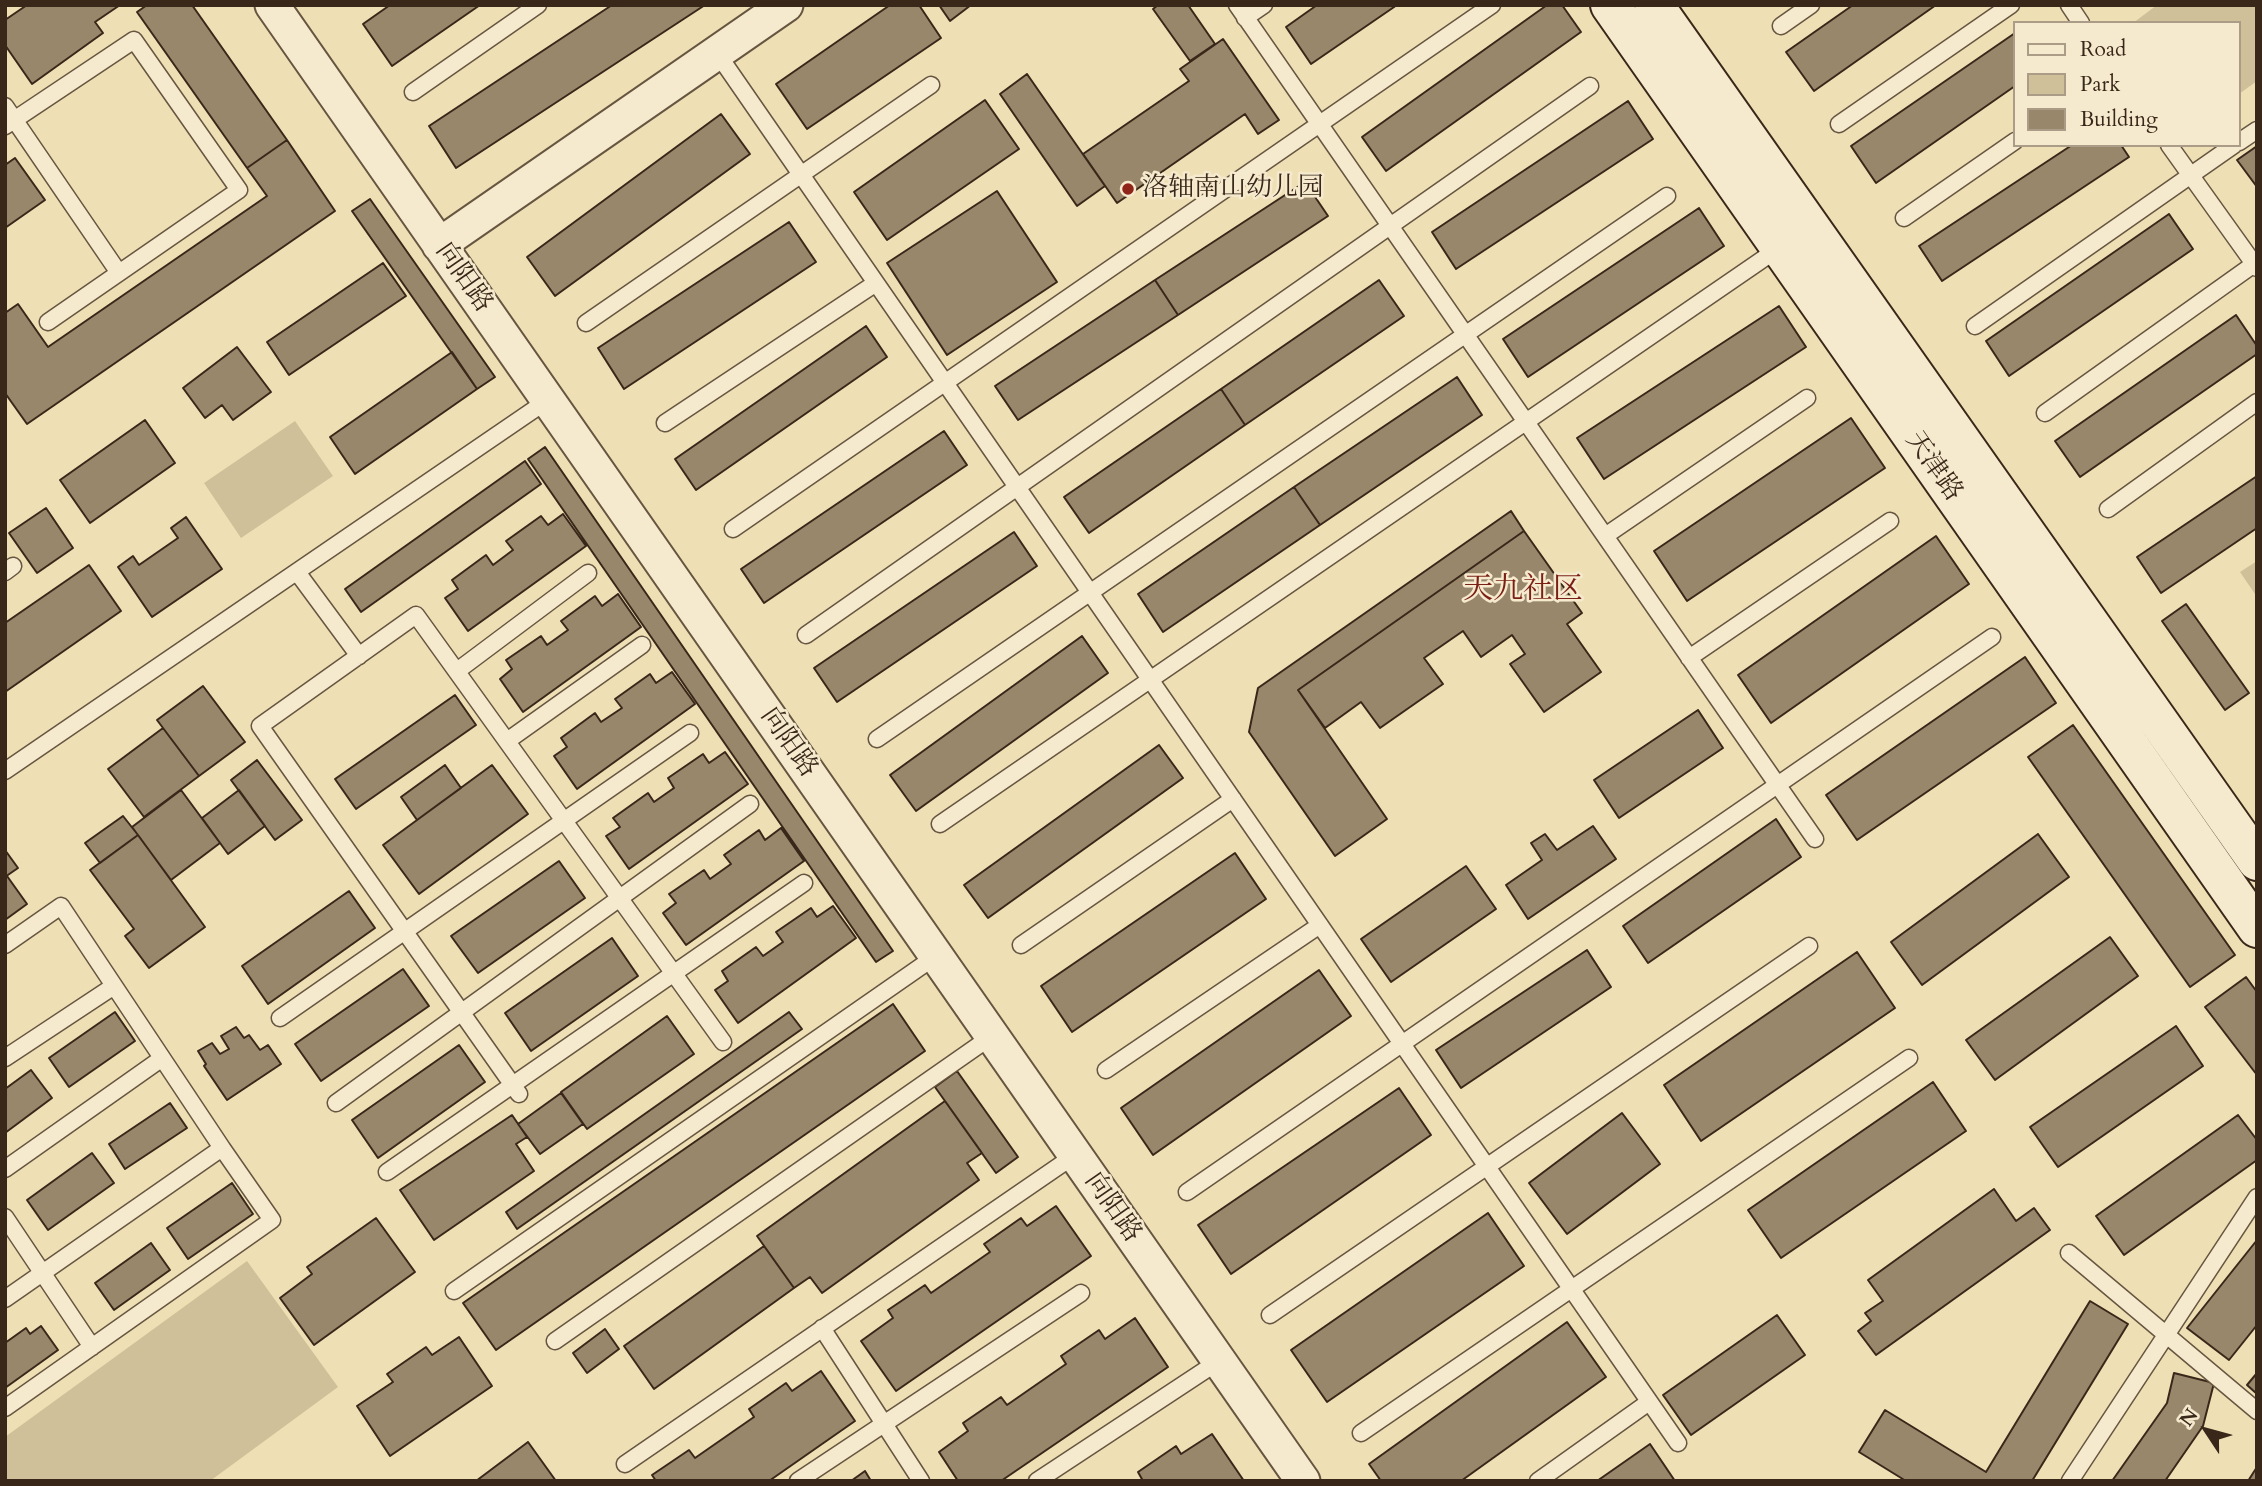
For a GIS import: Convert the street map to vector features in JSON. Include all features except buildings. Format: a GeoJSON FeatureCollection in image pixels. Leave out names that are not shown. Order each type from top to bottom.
{"type":"FeatureCollection","features":[{"type":"Feature","properties":{"kind":"main road","name":"天津路"},"geometry":{"type":"LineString","coordinates":[[1610,5],[1794,237],[2257,861]]}},
{"type":"Feature","properties":{"kind":"main road","name":"天津路"},"geometry":{"type":"LineString","coordinates":[[1654,5],[1794,237],[2257,928]]}},
{"type":"Feature","properties":{"kind":"street","name":"向阳路"},"geometry":{"type":"LineString","coordinates":[[272,5],[1303,1481]]}},
{"type":"Feature","properties":{"kind":"street"},"geometry":{"type":"LineString","coordinates":[[439,245],[786,5]]}},
{"type":"Feature","properties":{"kind":"lane"},"geometry":{"type":"LineString","coordinates":[[412,92],[538,5]]}},
{"type":"Feature","properties":{"kind":"lane"},"geometry":{"type":"LineString","coordinates":[[1264,5],[1241,11],[1815,839]]}},
{"type":"Feature","properties":{"kind":"lane"},"geometry":{"type":"LineString","coordinates":[[733,529],[1492,5]]}},
{"type":"Feature","properties":{"kind":"lane"},"geometry":{"type":"LineString","coordinates":[[1781,26],[1811,5]]}},
{"type":"Feature","properties":{"kind":"lane"},"geometry":{"type":"LineString","coordinates":[[1839,124],[2011,5]]}},
{"type":"Feature","properties":{"kind":"lane"},"geometry":{"type":"LineString","coordinates":[[2069,5],[2080,21]]}},
{"type":"Feature","properties":{"kind":"lane"},"geometry":{"type":"LineString","coordinates":[[48,322],[239,190],[134,40],[8,117],[119,272]]}},
{"type":"Feature","properties":{"kind":"lane"},"geometry":{"type":"LineString","coordinates":[[717,53],[1678,1443]]}},
{"type":"Feature","properties":{"kind":"lane"},"geometry":{"type":"LineString","coordinates":[[586,323],[931,85]]}},
{"type":"Feature","properties":{"kind":"lane"},"geometry":{"type":"LineString","coordinates":[[806,635],[1590,86]]}},
{"type":"Feature","properties":{"kind":"lane"},"geometry":{"type":"LineString","coordinates":[[2241,141],[2257,130]]}},
{"type":"Feature","properties":{"kind":"lane"},"geometry":{"type":"LineString","coordinates":[[1904,218],[2014,142]]}},
{"type":"Feature","properties":{"kind":"lane"},"geometry":{"type":"LineString","coordinates":[[2045,414],[2256,265],[2170,147]]}},
{"type":"Feature","properties":{"kind":"lane"},"geometry":{"type":"LineString","coordinates":[[1975,326],[2231,147]]}},
{"type":"Feature","properties":{"kind":"lane"},"geometry":{"type":"LineString","coordinates":[[877,740],[1668,196]]}},
{"type":"Feature","properties":{"kind":"lane"},"geometry":{"type":"LineString","coordinates":[[940,824],[1794,237]]}},
{"type":"Feature","properties":{"kind":"lane"},"geometry":{"type":"LineString","coordinates":[[666,424],[876,283]]}},
{"type":"Feature","properties":{"kind":"lane"},"geometry":{"type":"LineString","coordinates":[[1605,536],[1807,398]]}},
{"type":"Feature","properties":{"kind":"lane"},"geometry":{"type":"LineString","coordinates":[[5,771],[548,400]]}},
{"type":"Feature","properties":{"kind":"lane"},"geometry":{"type":"LineString","coordinates":[[2108,509],[2257,402]]}},
{"type":"Feature","properties":{"kind":"lane"},"geometry":{"type":"LineString","coordinates":[[1689,658],[1890,521]]}},
{"type":"Feature","properties":{"kind":"lane"},"geometry":{"type":"LineString","coordinates":[[297,572],[359,656]]}},
{"type":"Feature","properties":{"kind":"lane"},"geometry":{"type":"LineString","coordinates":[[457,671],[589,573]]}},
{"type":"Feature","properties":{"kind":"lane"},"geometry":{"type":"LineString","coordinates":[[516,1090],[260,726],[416,615],[723,1042]]}},
{"type":"Feature","properties":{"kind":"lane"},"geometry":{"type":"LineString","coordinates":[[1187,1192],[1992,637]]}},
{"type":"Feature","properties":{"kind":"lane"},"geometry":{"type":"LineString","coordinates":[[507,741],[642,645]]}},
{"type":"Feature","properties":{"kind":"lane"},"geometry":{"type":"LineString","coordinates":[[280,1018],[690,733]]}},
{"type":"Feature","properties":{"kind":"lane"},"geometry":{"type":"LineString","coordinates":[[1021,945],[1233,799]]}},
{"type":"Feature","properties":{"kind":"lane"},"geometry":{"type":"LineString","coordinates":[[336,1103],[750,804]]}},
{"type":"Feature","properties":{"kind":"lane"},"geometry":{"type":"LineString","coordinates":[[387,1172],[516,1090],[674,973],[804,883]]}},
{"type":"Feature","properties":{"kind":"lane"},"geometry":{"type":"LineString","coordinates":[[5,945],[61,906],[272,1220],[5,1408]]}},
{"type":"Feature","properties":{"kind":"lane"},"geometry":{"type":"LineString","coordinates":[[1106,1070],[1320,925]]}},
{"type":"Feature","properties":{"kind":"lane"},"geometry":{"type":"LineString","coordinates":[[1270,1315],[1809,946]]}},
{"type":"Feature","properties":{"kind":"lane"},"geometry":{"type":"LineString","coordinates":[[454,1290],[936,956]]}},
{"type":"Feature","properties":{"kind":"lane"},"geometry":{"type":"LineString","coordinates":[[5,1058],[114,986]]}},
{"type":"Feature","properties":{"kind":"lane"},"geometry":{"type":"LineString","coordinates":[[555,1341],[992,1036]]}},
{"type":"Feature","properties":{"kind":"lane"},"geometry":{"type":"LineString","coordinates":[[1361,1433],[1909,1058]]}},
{"type":"Feature","properties":{"kind":"lane"},"geometry":{"type":"LineString","coordinates":[[5,1169],[162,1059]]}},
{"type":"Feature","properties":{"kind":"lane"},"geometry":{"type":"LineString","coordinates":[[5,1299],[222,1148]]}},
{"type":"Feature","properties":{"kind":"lane"},"geometry":{"type":"LineString","coordinates":[[625,1464],[1075,1154]]}},
{"type":"Feature","properties":{"kind":"lane"},"geometry":{"type":"LineString","coordinates":[[2070,1481],[2257,1197]]}},
{"type":"Feature","properties":{"kind":"lane"},"geometry":{"type":"LineString","coordinates":[[5,1217],[92,1347]]}},
{"type":"Feature","properties":{"kind":"lane"},"geometry":{"type":"LineString","coordinates":[[2069,1253],[2257,1410]]}},
{"type":"Feature","properties":{"kind":"lane"},"geometry":{"type":"LineString","coordinates":[[798,1481],[1081,1293]]}},
{"type":"Feature","properties":{"kind":"lane"},"geometry":{"type":"LineString","coordinates":[[822,1328],[921,1481]]}},
{"type":"Feature","properties":{"kind":"lane"},"geometry":{"type":"LineString","coordinates":[[1037,1481],[1219,1361]]}},
{"type":"Feature","properties":{"kind":"lane"},"geometry":{"type":"LineString","coordinates":[[1538,1481],[1649,1402]]}},
{"type":"Feature","properties":{"kind":"green space"},"geometry":{"type":"Polygon","coordinates":[[[2157,5],[2257,5],[2257,81],[2241,93],[2241,21],[2136,21],[2157,5]]]}},
{"type":"Feature","properties":{"kind":"green space"},"geometry":{"type":"Polygon","coordinates":[[[295,421],[333,476],[241,538],[204,483],[295,421]]]}},
{"type":"Feature","properties":{"kind":"green space"},"geometry":{"type":"Polygon","coordinates":[[[2257,561],[2257,597],[2240,572],[2257,561]]]}},
{"type":"Feature","properties":{"kind":"green space"},"geometry":{"type":"Polygon","coordinates":[[[247,1261],[338,1387],[210,1481],[5,1481],[5,1437],[247,1261]]]}},
{"type":"Feature","properties":{"kind":"place","name":"洛轴南山幼儿园"},"geometry":{"type":"Point","coordinates":[1128,189]}},
{"type":"Feature","properties":{"kind":"district","name":"天九社区"},"geometry":{"type":"Point","coordinates":[1523,591]}}]}
